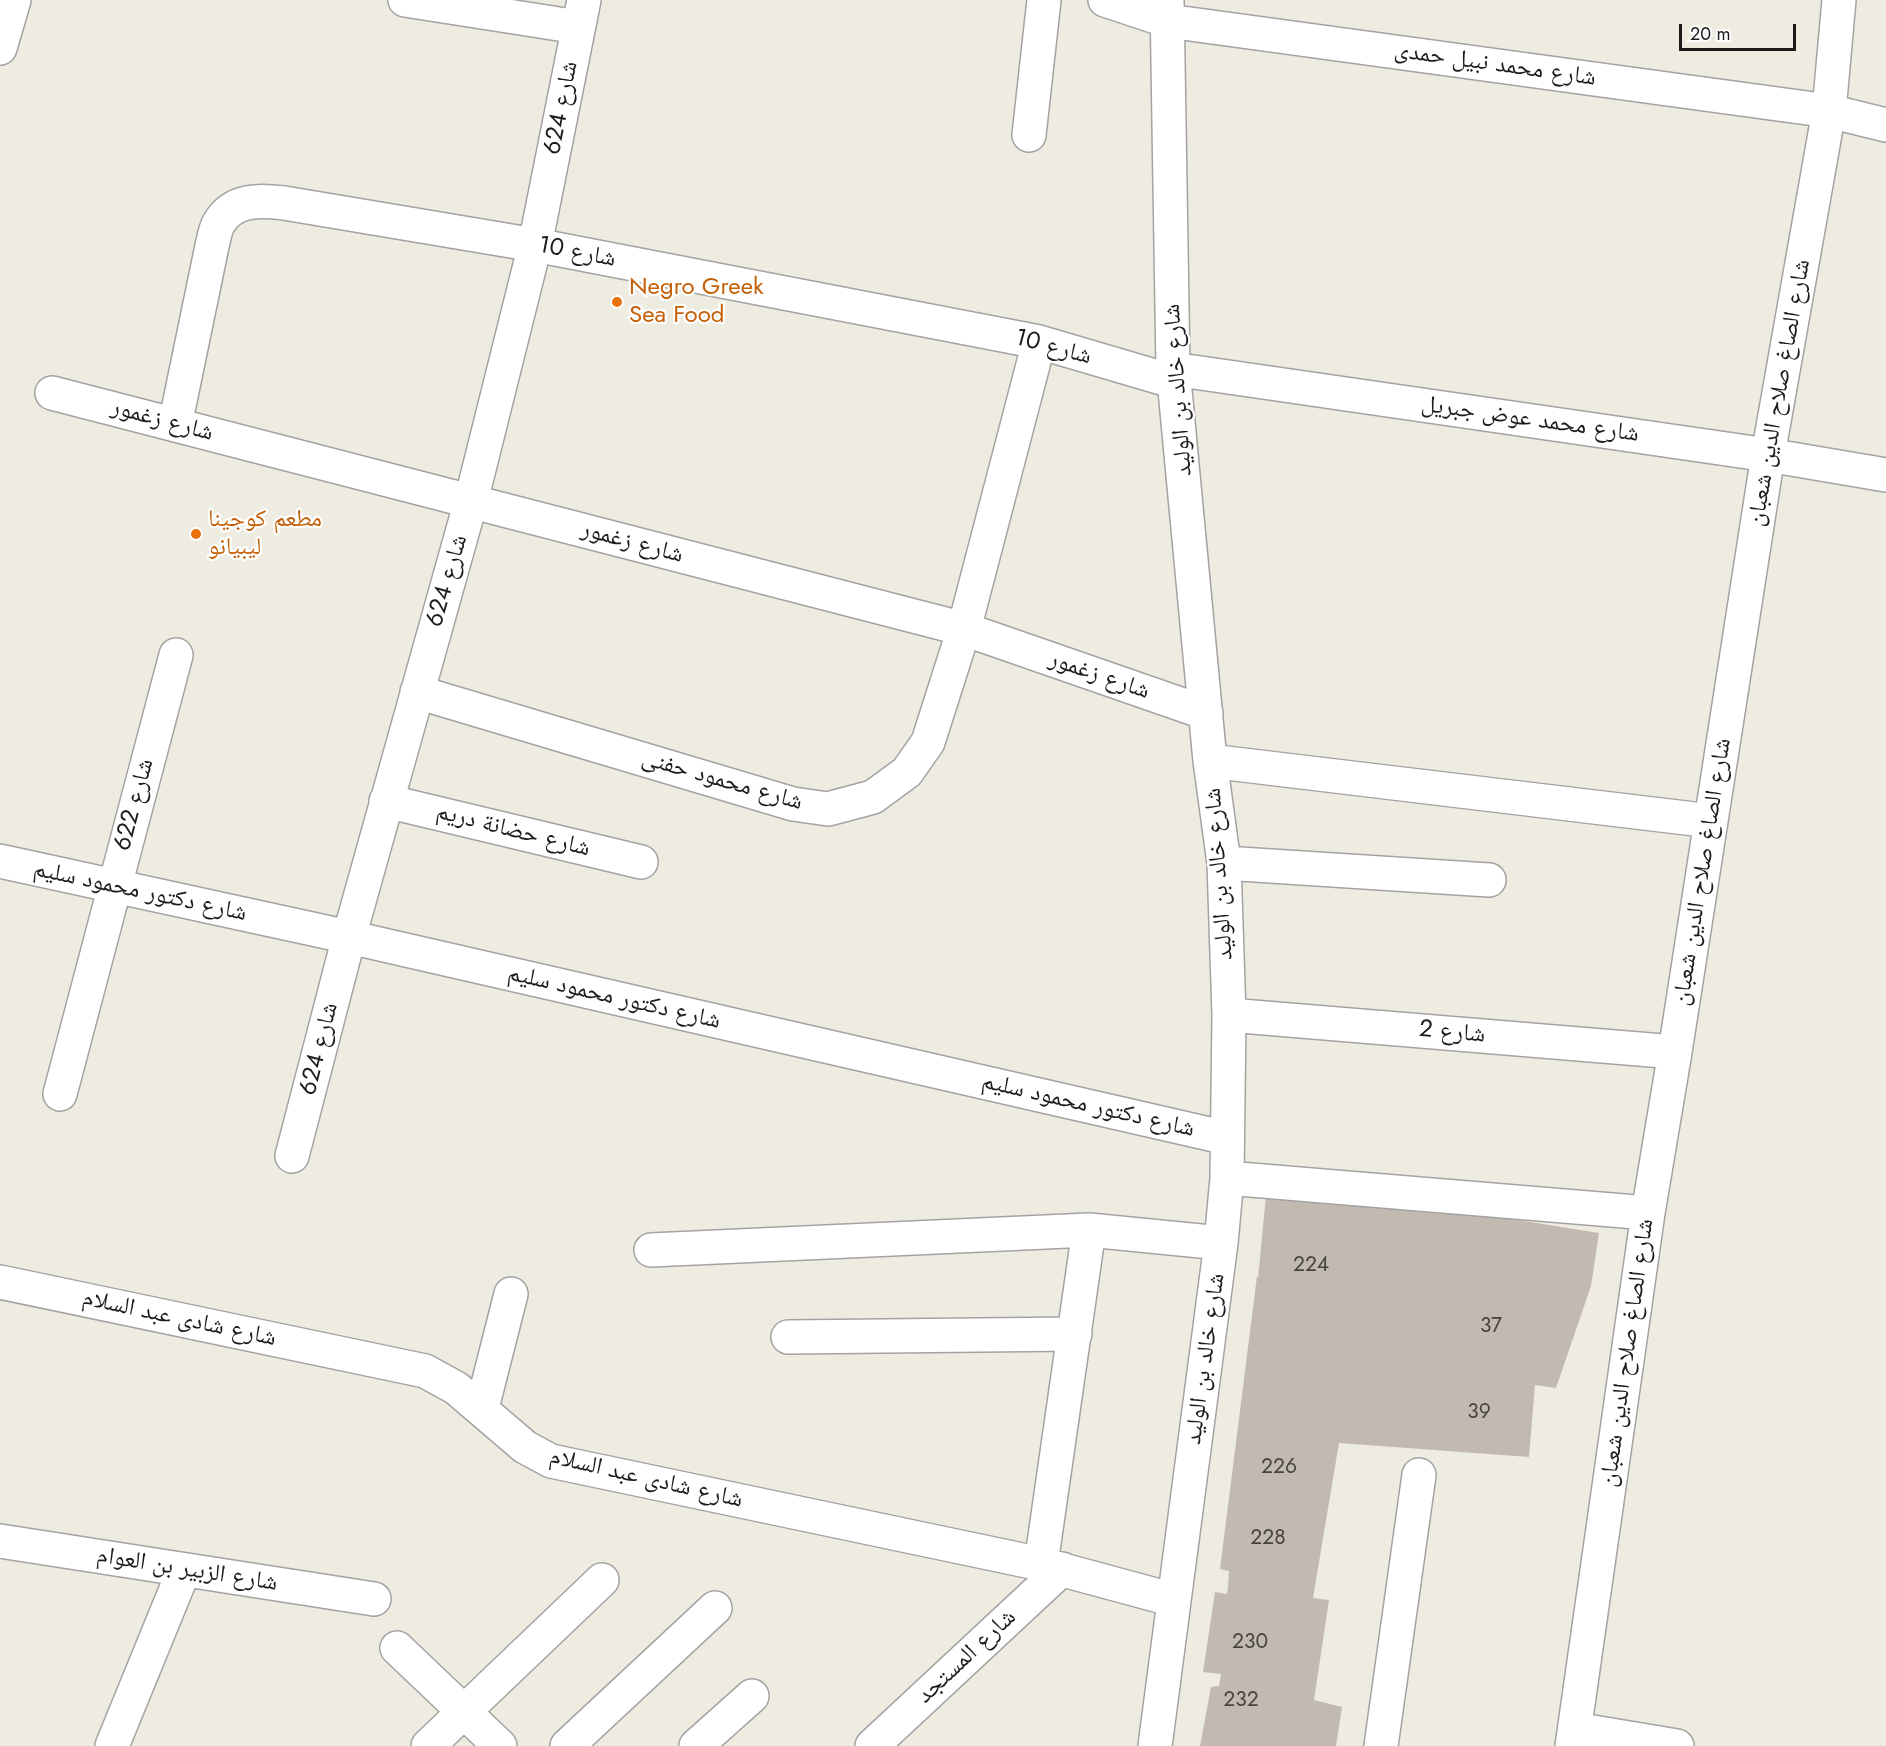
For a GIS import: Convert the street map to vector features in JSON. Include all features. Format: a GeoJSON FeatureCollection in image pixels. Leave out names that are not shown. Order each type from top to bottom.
{"type":"FeatureCollection","features":[{"type":"Feature","properties":{"kind":"street"},"geometry":{"type":"LineString","coordinates":[[0,48],[14,0]]}},
{"type":"Feature","properties":{"kind":"street"},"geometry":{"type":"LineString","coordinates":[[405,0],[581,14]]}},
{"type":"Feature","properties":{"kind":"street"},"geometry":{"type":"LineString","coordinates":[[1029,135],[1044,0]]}},
{"type":"Feature","properties":{"kind":"street","name":"شارع محمد نبيل حمدى"},"geometry":{"type":"LineString","coordinates":[[1105,0],[1829,111],[1886,125]]}},
{"type":"Feature","properties":{"kind":"street","name":"شارع الصاغ صلاح الدين شعبان"},"geometry":{"type":"LineString","coordinates":[[1574,1737],[1648,1213],[1768,455],[1829,111],[1839,0]]}},
{"type":"Feature","properties":{"kind":"street","name":"شارع خالد بن الوليد"},"geometry":{"type":"LineString","coordinates":[[1155,1746],[1221,1243],[1227,1178],[1229,1015],[1224,863],[1210,761],[1174,375],[1168,10]]}},
{"type":"Feature","properties":{"kind":"street","name":"شارع 624"},"geometry":{"type":"LineString","coordinates":[[292,1156],[386,801],[471,501],[535,245],[581,14]]}},
{"type":"Feature","properties":{"kind":"street","name":"شارع 10"},"geometry":{"type":"LineString","coordinates":[[175,425],[212,246],[219,224],[235,207],[257,200],[535,245],[1039,342],[1174,375]]}},
{"type":"Feature","properties":{"kind":"street","name":"شارع محمود حفنى"},"geometry":{"type":"LineString","coordinates":[[417,692],[793,804],[828,809],[873,797],[907,772],[928,742],[964,629],[1039,342]]}},
{"type":"Feature","properties":{"kind":"street","name":"شارع محمد عوض جبريل"},"geometry":{"type":"LineString","coordinates":[[1174,375],[1768,455],[1886,475]]}},
{"type":"Feature","properties":{"kind":"street","name":"شارع زغمور"},"geometry":{"type":"LineString","coordinates":[[52,393],[964,629],[1206,713]]}},
{"type":"Feature","properties":{"kind":"street","name":"شارع 622"},"geometry":{"type":"LineString","coordinates":[[60,1094],[113,886],[176,655]]}},
{"type":"Feature","properties":{"kind":"street"},"geometry":{"type":"LineString","coordinates":[[1210,761],[1711,821]]}},
{"type":"Feature","properties":{"kind":"street","name":"شارع حضانة دريم"},"geometry":{"type":"LineString","coordinates":[[386,801],[640,862]]}},
{"type":"Feature","properties":{"kind":"street","name":"شارع دكتور محمود سليم"},"geometry":{"type":"LineString","coordinates":[[0,861],[349,937],[1227,1138]]}},
{"type":"Feature","properties":{"kind":"street"},"geometry":{"type":"LineString","coordinates":[[1224,863],[1489,880]]}},
{"type":"Feature","properties":{"kind":"street","name":"شارع 2"},"geometry":{"type":"LineString","coordinates":[[1229,1015],[1675,1052]]}},
{"type":"Feature","properties":{"kind":"street"},"geometry":{"type":"LineString","coordinates":[[1227,1178],[1648,1213]]}},
{"type":"Feature","properties":{"kind":"street"},"geometry":{"type":"LineString","coordinates":[[651,1250],[1089,1230],[1221,1243]]}},
{"type":"Feature","properties":{"kind":"street"},"geometry":{"type":"LineString","coordinates":[[1052,1566],[1075,1334],[1089,1230]]}},
{"type":"Feature","properties":{"kind":"street","name":"شارع شادى عبد السلام"},"geometry":{"type":"LineString","coordinates":[[0,1282],[425,1371],[456,1388],[525,1447],[551,1461],[1052,1566],[1174,1600]]}},
{"type":"Feature","properties":{"kind":"street"},"geometry":{"type":"LineString","coordinates":[[482,1408],[512,1294]]}},
{"type":"Feature","properties":{"kind":"street"},"geometry":{"type":"LineString","coordinates":[[788,1337],[1075,1334]]}},
{"type":"Feature","properties":{"kind":"street"},"geometry":{"type":"LineString","coordinates":[[1381,1746],[1419,1475]]}},
{"type":"Feature","properties":{"kind":"street","name":"شارع الزبير بن العوام"},"geometry":{"type":"LineString","coordinates":[[0,1541],[374,1599]]}},
{"type":"Feature","properties":{"kind":"street","name":"شارع المستجد"},"geometry":{"type":"LineString","coordinates":[[872,1746],[1052,1566]]}},
{"type":"Feature","properties":{"kind":"street"},"geometry":{"type":"LineString","coordinates":[[112,1746],[184,1570]]}},
{"type":"Feature","properties":{"kind":"street"},"geometry":{"type":"LineString","coordinates":[[428,1746],[602,1581]]}},
{"type":"Feature","properties":{"kind":"street"},"geometry":{"type":"LineString","coordinates":[[567,1746],[715,1608]]}},
{"type":"Feature","properties":{"kind":"street"},"geometry":{"type":"LineString","coordinates":[[397,1648],[500,1746]]}},
{"type":"Feature","properties":{"kind":"street"},"geometry":{"type":"LineString","coordinates":[[696,1746],[752,1696]]}},
{"type":"Feature","properties":{"kind":"street"},"geometry":{"type":"LineString","coordinates":[[1574,1737],[1677,1746]]}},
{"type":"Feature","properties":{"kind":"building"},"geometry":{"type":"Polygon","coordinates":[[[1267,1185],[1474,1213],[1599,1233],[1591,1286],[1556,1388],[1535,1385],[1529,1457],[1339,1443],[1313,1598],[1329,1600],[1314,1700],[1342,1707],[1336,1746],[1200,1746],[1211,1687],[1219,1686],[1221,1674],[1203,1672],[1215,1592],[1227,1594],[1229,1571],[1220,1569],[1257,1276],[1258,1278],[1267,1185]]]}},
{"type":"Feature","properties":{"kind":"place","name":"Negro Greek Sea Food"},"geometry":{"type":"Point","coordinates":[617,302]}},
{"type":"Feature","properties":{"kind":"place","name":"مطعم كوجينا ليبيانو"},"geometry":{"type":"Point","coordinates":[196,534]}}]}
